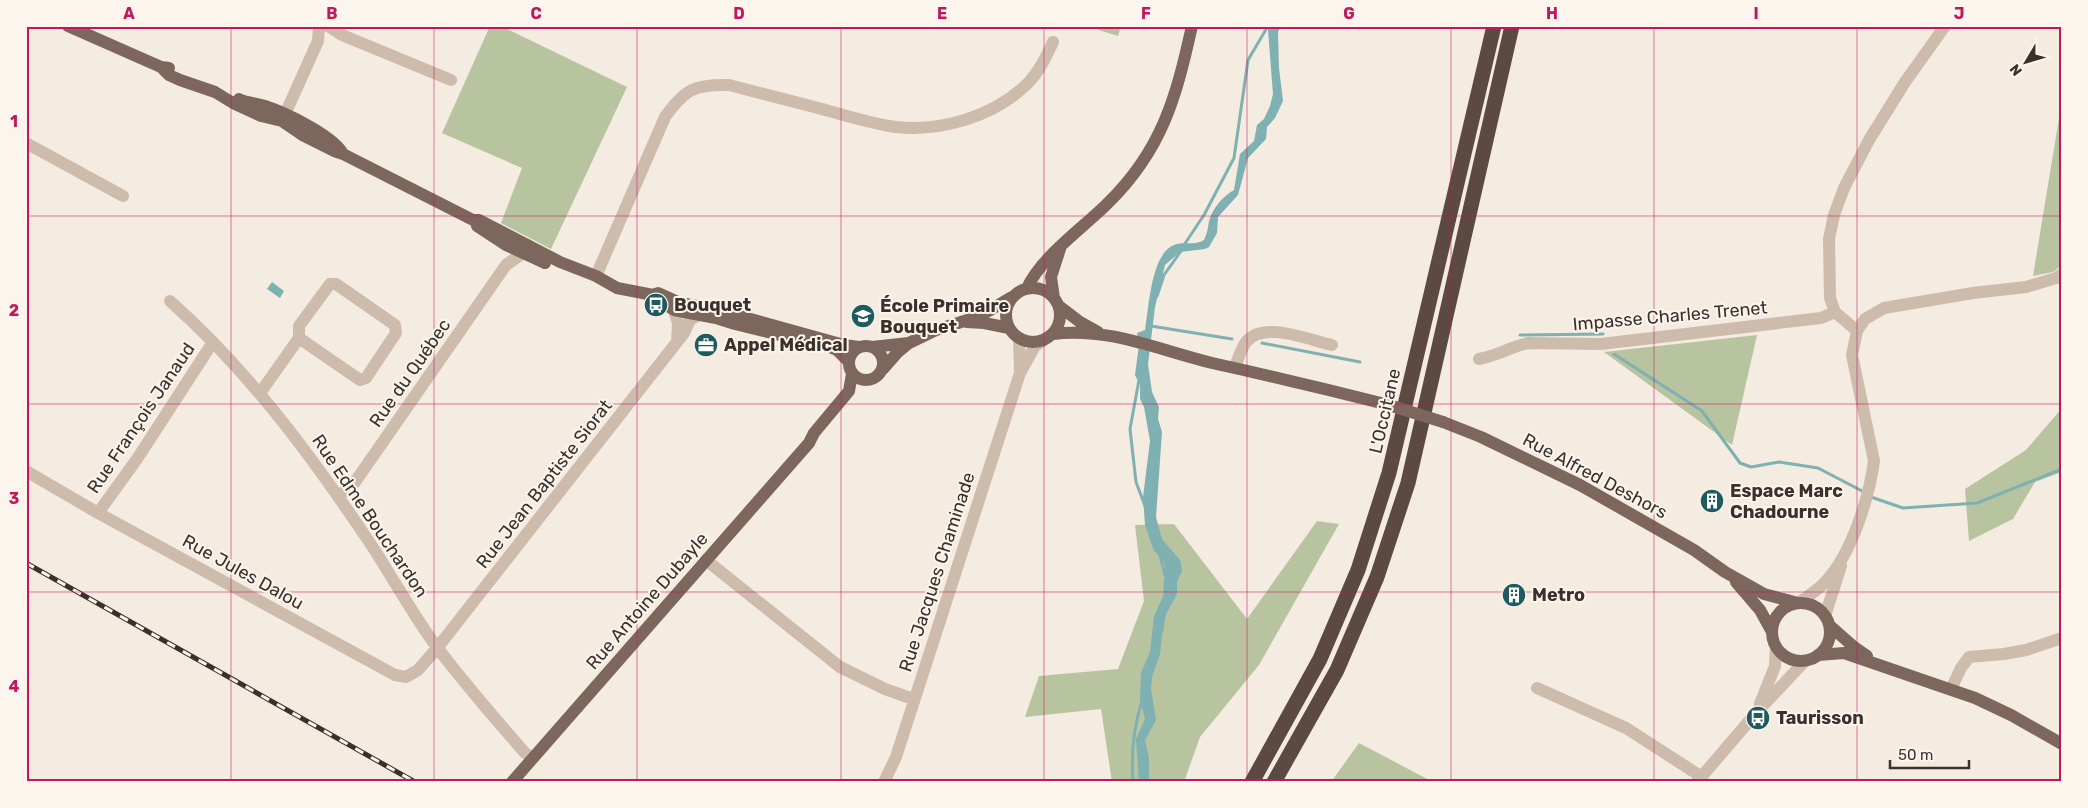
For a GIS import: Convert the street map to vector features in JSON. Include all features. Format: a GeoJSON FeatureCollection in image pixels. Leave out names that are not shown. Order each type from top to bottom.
{"type":"FeatureCollection","features":[{"type":"Feature","properties":{"kind":"highway","name":"L'Occitane"},"geometry":{"type":"LineString","coordinates":[[1252,782],[1320,659],[1358,570],[1389,473],[1494,26]]}},
{"type":"Feature","properties":{"kind":"highway"},"geometry":{"type":"LineString","coordinates":[[1274,782],[1337,670],[1377,577],[1408,483],[1512,26]]}},
{"type":"Feature","properties":{"kind":"main road"},"geometry":{"type":"LineString","coordinates":[[68,26],[161,67],[169,75],[180,80],[215,92],[261,116],[284,118],[304,136],[473,220],[476,225],[525,249],[563,271],[579,276],[591,275],[617,288],[653,295],[674,310],[742,322],[827,345],[837,350],[848,362],[852,374],[862,380],[874,379]]}},
{"type":"Feature","properties":{"kind":"main road"},"geometry":{"type":"LineString","coordinates":[[789,334],[858,347],[909,343],[936,330],[980,316],[1027,288],[1037,270],[1134,176],[1151,151],[1164,126],[1180,81],[1192,26]]}},
{"type":"Feature","properties":{"kind":"main road"},"geometry":{"type":"LineString","coordinates":[[1050,336],[1060,321],[1051,276],[1061,247]]}},
{"type":"Feature","properties":{"kind":"main road"},"geometry":{"type":"LineString","coordinates":[[1027,288],[1042,289],[1080,322],[1100,333]]}},
{"type":"Feature","properties":{"kind":"main road"},"geometry":{"type":"LineString","coordinates":[[653,295],[658,293],[680,303],[713,308],[742,322]]}},
{"type":"Feature","properties":{"kind":"main road"},"geometry":{"type":"LineString","coordinates":[[1009,328],[1006,312],[1012,297]]}},
{"type":"Feature","properties":{"kind":"main road"},"geometry":{"type":"LineString","coordinates":[[962,322],[984,323],[1009,328],[1019,338],[1033,342],[1069,332],[1100,333],[1235,367]]}},
{"type":"Feature","properties":{"kind":"main road","name":"Rue Antoine Dubayle"},"geometry":{"type":"LineString","coordinates":[[809,443],[820,436],[862,386],[874,379],[897,353],[909,343]]}},
{"type":"Feature","properties":{"kind":"main road"},"geometry":{"type":"LineString","coordinates":[[848,362],[850,356],[858,347]]}},
{"type":"Feature","properties":{"kind":"main road"},"geometry":{"type":"LineString","coordinates":[[872,347],[883,358],[883,369]]}},
{"type":"Feature","properties":{"kind":"main road","name":"Rue Alfred Deshors"},"geometry":{"type":"LineString","coordinates":[[1235,367],[1389,405],[1443,422],[1481,437],[1557,472],[1656,528],[1725,572]]}},
{"type":"Feature","properties":{"kind":"main road","name":"Rue Antoine Dubayle"},"geometry":{"type":"LineString","coordinates":[[512,782],[809,443],[814,433],[849,391],[852,374]]}},
{"type":"Feature","properties":{"kind":"main road"},"geometry":{"type":"LineString","coordinates":[[1725,572],[1764,594],[1810,604],[1819,609],[1827,621],[1854,647],[1880,664]]}},
{"type":"Feature","properties":{"kind":"main road"},"geometry":{"type":"LineString","coordinates":[[1725,572],[1760,610],[1772,630],[1776,647],[1788,658],[1805,661],[1818,656],[1844,653],[1880,664],[1951,690],[2011,715],[2062,744]]}},
{"type":"Feature","properties":{"kind":"main road"},"geometry":{"type":"LineString","coordinates":[[1772,630],[1777,615],[1783,609],[1799,603]]}},
{"type":"Feature","properties":{"kind":"main road"},"geometry":{"type":"LineString","coordinates":[[1818,656],[1828,642],[1827,621]]}},
{"type":"Feature","properties":{"kind":"street"},"geometry":{"type":"LineString","coordinates":[[284,118],[318,42],[319,26]]}},
{"type":"Feature","properties":{"kind":"street"},"geometry":{"type":"LineString","coordinates":[[328,26],[342,35],[451,80]]}},
{"type":"Feature","properties":{"kind":"street"},"geometry":{"type":"LineString","coordinates":[[1856,330],[1836,312],[1830,298],[1829,239],[1834,215],[1844,188],[1869,140],[1905,82],[1945,26]]}},
{"type":"Feature","properties":{"kind":"street"},"geometry":{"type":"LineString","coordinates":[[318,42],[332,35],[342,35]]}},
{"type":"Feature","properties":{"kind":"street"},"geometry":{"type":"LineString","coordinates":[[591,275],[665,117],[677,100],[692,88],[707,84],[730,85],[859,119],[897,127],[943,126],[989,110],[1005,101],[1027,84],[1043,64],[1054,42]]}},
{"type":"Feature","properties":{"kind":"street"},"geometry":{"type":"LineString","coordinates":[[26,143],[123,196]]}},
{"type":"Feature","properties":{"kind":"street"},"geometry":{"type":"LineString","coordinates":[[506,265],[508,241]]}},
{"type":"Feature","properties":{"kind":"street","name":"Rue du Québec"},"geometry":{"type":"LineString","coordinates":[[338,497],[355,482],[506,265],[525,249]]}},
{"type":"Feature","properties":{"kind":"street"},"geometry":{"type":"LineString","coordinates":[[1799,603],[1827,581],[1842,558],[1872,479],[1874,462],[1859,397],[1852,355],[1856,330],[1865,319],[1884,308],[1973,293],[2026,287],[2056,278],[2062,274]]}},
{"type":"Feature","properties":{"kind":"street"},"geometry":{"type":"LineString","coordinates":[[260,393],[299,338],[299,326],[330,284],[336,284],[395,325],[396,333],[366,378],[360,380],[299,338]]}},
{"type":"Feature","properties":{"kind":"street","name":"Rue Edme Bouchardon"},"geometry":{"type":"LineString","coordinates":[[170,301],[213,342],[288,427],[338,497],[438,647],[525,753],[533,758]]}},
{"type":"Feature","properties":{"kind":"street"},"geometry":{"type":"LineString","coordinates":[[674,310],[678,324],[677,342]]}},
{"type":"Feature","properties":{"kind":"street","name":"Impasse Charles Trenet"},"geometry":{"type":"LineString","coordinates":[[1479,359],[1491,357],[1519,345],[1529,343],[1601,344],[1643,340],[1820,318],[1836,312]]}},
{"type":"Feature","properties":{"kind":"street","name":"Rue Jean Baptiste Siorat"},"geometry":{"type":"LineString","coordinates":[[438,647],[684,333],[690,320],[699,315]]}},
{"type":"Feature","properties":{"kind":"street"},"geometry":{"type":"LineString","coordinates":[[1235,367],[1247,341],[1260,332],[1275,331],[1332,345]]}},
{"type":"Feature","properties":{"kind":"street","name":"Rue Jacques Chaminade"},"geometry":{"type":"LineString","coordinates":[[884,782],[896,757],[913,699],[924,673],[1020,372],[1035,346],[1050,336]]}},
{"type":"Feature","properties":{"kind":"street","name":"Rue Jacques Chaminade"},"geometry":{"type":"LineString","coordinates":[[1019,338],[1020,372]]}},
{"type":"Feature","properties":{"kind":"street","name":"Rue François Janaud"},"geometry":{"type":"LineString","coordinates":[[98,513],[137,459],[213,342]]}},
{"type":"Feature","properties":{"kind":"street","name":"Rue Jules Dalou"},"geometry":{"type":"LineString","coordinates":[[26,471],[98,513],[395,676],[406,677],[418,670],[438,647]]}},
{"type":"Feature","properties":{"kind":"street"},"geometry":{"type":"LineString","coordinates":[[1827,621],[1842,558]]}},
{"type":"Feature","properties":{"kind":"street"},"geometry":{"type":"LineString","coordinates":[[706,560],[840,667],[886,689],[913,699]]}},
{"type":"Feature","properties":{"kind":"street"},"geometry":{"type":"LineString","coordinates":[[1951,690],[1961,668],[1969,657],[2026,650],[2062,638]]}},
{"type":"Feature","properties":{"kind":"street"},"geometry":{"type":"LineString","coordinates":[[1756,713],[1775,666],[1776,647]]}},
{"type":"Feature","properties":{"kind":"street"},"geometry":{"type":"LineString","coordinates":[[1537,688],[1626,728],[1700,779],[1756,713],[1805,661]]}},
{"type":"Feature","properties":{"kind":"green space"},"geometry":{"type":"Polygon","coordinates":[[[490,26],[501,26],[627,87],[551,249],[501,223],[522,168],[442,133],[490,26]]]}},
{"type":"Feature","properties":{"kind":"green space"},"geometry":{"type":"Polygon","coordinates":[[[1097,26],[1121,26],[1118,36],[1099,30],[1097,26]]]}},
{"type":"Feature","properties":{"kind":"green space"},"geometry":{"type":"Polygon","coordinates":[[[2062,100],[2062,265],[2053,272],[2033,276],[2062,100]]]}},
{"type":"Feature","properties":{"kind":"green space"},"geometry":{"type":"Polygon","coordinates":[[[1757,335],[1732,445],[1604,352],[1757,335]]]}},
{"type":"Feature","properties":{"kind":"green space"},"geometry":{"type":"Polygon","coordinates":[[[2062,408],[2062,472],[2035,482],[2013,519],[1969,541],[1965,489],[2026,450],[2062,408]]]}},
{"type":"Feature","properties":{"kind":"green space"},"geometry":{"type":"Polygon","coordinates":[[[1317,521],[1339,524],[1259,665],[1200,737],[1184,782],[1112,782],[1101,709],[1025,717],[1039,676],[1118,669],[1144,601],[1135,525],[1174,524],[1247,619],[1317,521]]]}},
{"type":"Feature","properties":{"kind":"green space"},"geometry":{"type":"Polygon","coordinates":[[[1359,743],[1433,782],[1331,782],[1359,743]]]}},
{"type":"Feature","properties":{"kind":"water"},"geometry":{"type":"Polygon","coordinates":[[[1270,26],[1281,26],[1278,32],[1279,68],[1283,101],[1275,118],[1267,127],[1266,139],[1248,158],[1238,195],[1218,217],[1217,233],[1209,247],[1180,252],[1165,265],[1155,307],[1148,364],[1152,392],[1159,407],[1158,419],[1162,432],[1156,517],[1162,539],[1180,560],[1182,571],[1177,582],[1177,594],[1164,618],[1160,654],[1152,677],[1151,689],[1156,720],[1145,740],[1149,758],[1149,782],[1139,782],[1136,739],[1145,719],[1140,699],[1141,673],[1150,652],[1154,616],[1167,588],[1164,584],[1165,565],[1162,558],[1154,551],[1145,525],[1143,497],[1150,441],[1144,407],[1140,399],[1140,385],[1135,375],[1139,345],[1137,333],[1145,330],[1152,282],[1160,259],[1166,250],[1174,245],[1197,243],[1204,240],[1215,208],[1222,199],[1234,190],[1240,154],[1254,141],[1257,125],[1264,119],[1273,94],[1268,30],[1270,26]]]}},
{"type":"Feature","properties":{"kind":"water"},"geometry":{"type":"Polygon","coordinates":[[[272,282],[284,291],[280,298],[267,289],[272,282]]]}},
{"type":"Feature","properties":{"kind":"waterway"},"geometry":{"type":"LineString","coordinates":[[1184,245],[1204,215],[1234,158],[1248,60],[1268,26]]}},
{"type":"Feature","properties":{"kind":"waterway"},"geometry":{"type":"LineString","coordinates":[[1157,296],[1164,275],[1181,251]]}},
{"type":"Feature","properties":{"kind":"waterway"},"geometry":{"type":"LineString","coordinates":[[1151,326],[1232,339]]}},
{"type":"Feature","properties":{"kind":"waterway"},"geometry":{"type":"LineString","coordinates":[[1520,335],[1603,334]]}},
{"type":"Feature","properties":{"kind":"waterway"},"geometry":{"type":"LineString","coordinates":[[1262,343],[1360,362]]}},
{"type":"Feature","properties":{"kind":"waterway"},"geometry":{"type":"LineString","coordinates":[[1614,354],[1702,411],[1740,463],[1751,467],[1779,462],[1818,468],[1864,492]]}},
{"type":"Feature","properties":{"kind":"waterway"},"geometry":{"type":"LineString","coordinates":[[1139,380],[1130,429],[1136,482],[1145,506]]}},
{"type":"Feature","properties":{"kind":"waterway"},"geometry":{"type":"LineString","coordinates":[[1871,497],[1903,508],[1977,503],[2062,469]]}},
{"type":"Feature","properties":{"kind":"waterway"},"geometry":{"type":"LineString","coordinates":[[1160,555],[1165,575]]}},
{"type":"Feature","properties":{"kind":"waterway"},"geometry":{"type":"LineString","coordinates":[[1165,581],[1165,595]]}},
{"type":"Feature","properties":{"kind":"waterway"},"geometry":{"type":"LineString","coordinates":[[1162,630],[1164,616]]}},
{"type":"Feature","properties":{"kind":"waterway"},"geometry":{"type":"LineString","coordinates":[[1133,782],[1134,741],[1142,701]]}},
{"type":"Feature","properties":{"kind":"railway"},"geometry":{"type":"LineString","coordinates":[[26,563],[415,782]]}},
{"type":"Feature","properties":{"kind":"place","name":"Bouquet"},"geometry":{"type":"Point","coordinates":[656,305]}},
{"type":"Feature","properties":{"kind":"place","name":"École Primaire Bouquet"},"geometry":{"type":"Point","coordinates":[863,316]}},
{"type":"Feature","properties":{"kind":"place","name":"Appel Médical"},"geometry":{"type":"Point","coordinates":[706,345]}},
{"type":"Feature","properties":{"kind":"place","name":"Espace Marc Chadourne"},"geometry":{"type":"Point","coordinates":[1712,501]}},
{"type":"Feature","properties":{"kind":"place","name":"Metro"},"geometry":{"type":"Point","coordinates":[1514,595]}},
{"type":"Feature","properties":{"kind":"place","name":"Taurisson"},"geometry":{"type":"Point","coordinates":[1758,718]}}]}
